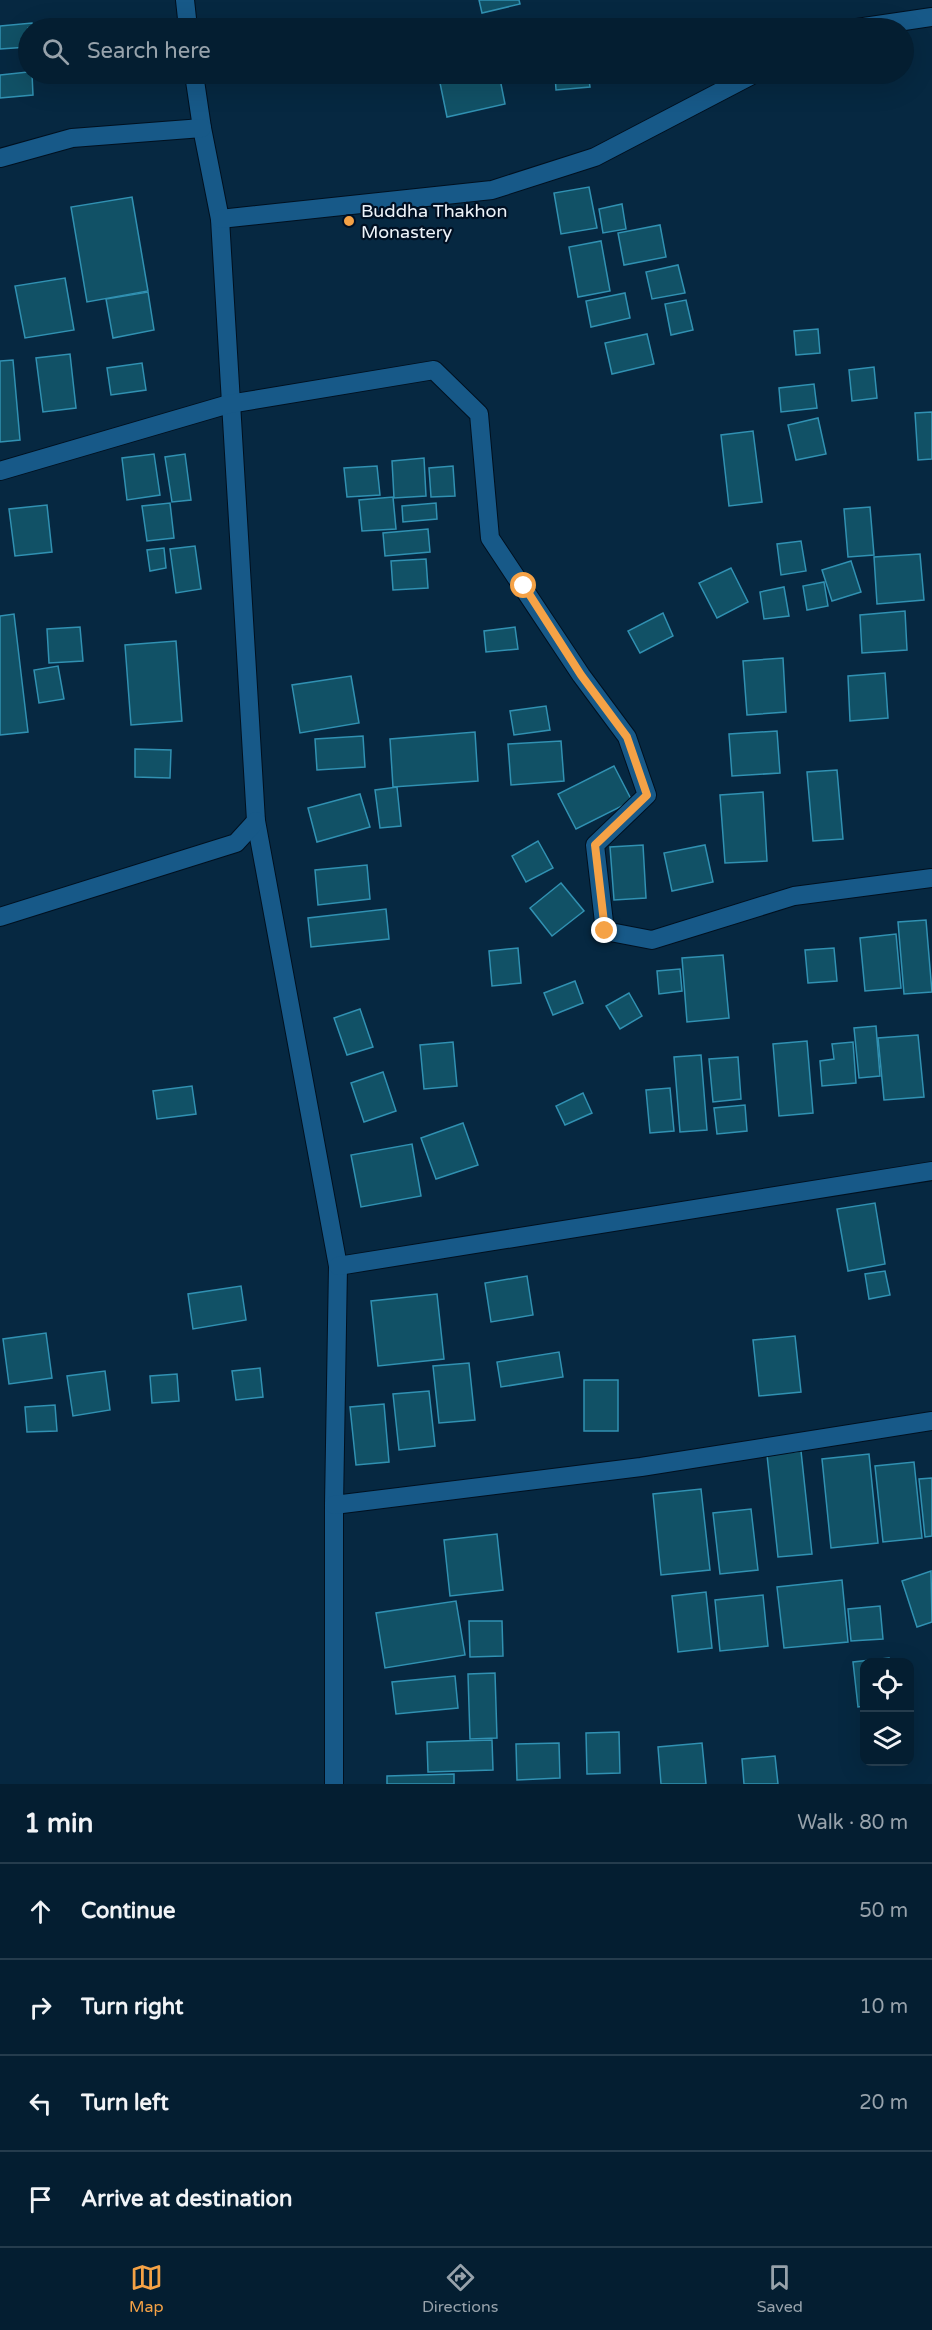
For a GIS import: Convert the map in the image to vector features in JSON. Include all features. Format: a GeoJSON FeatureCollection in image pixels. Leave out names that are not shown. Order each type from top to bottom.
{"type":"FeatureCollection","features":[{"type":"Feature","properties":{"kind":"street"},"geometry":{"type":"LineString","coordinates":[[185,0],[187,18]]}},
{"type":"Feature","properties":{"kind":"street"},"geometry":{"type":"LineString","coordinates":[[914,20],[932,17]]}},
{"type":"Feature","properties":{"kind":"street"},"geometry":{"type":"LineString","coordinates":[[195,84],[220,219],[229,404],[256,821],[338,1266],[334,1505],[334,1784]]}},
{"type":"Feature","properties":{"kind":"street"},"geometry":{"type":"LineString","coordinates":[[220,219],[492,190],[595,157],[735,84]]}},
{"type":"Feature","properties":{"kind":"street"},"geometry":{"type":"LineString","coordinates":[[0,158],[72,138],[202,128]]}},
{"type":"Feature","properties":{"kind":"street"},"geometry":{"type":"LineString","coordinates":[[0,471],[229,404],[434,370],[479,414],[490,538],[581,675],[627,737],[647,795],[595,845],[605,931],[652,940],[794,896],[932,878]]}},
{"type":"Feature","properties":{"kind":"street"},"geometry":{"type":"LineString","coordinates":[[0,917],[236,843],[256,821]]}},
{"type":"Feature","properties":{"kind":"street"},"geometry":{"type":"LineString","coordinates":[[338,1266],[932,1171]]}},
{"type":"Feature","properties":{"kind":"street"},"geometry":{"type":"LineString","coordinates":[[334,1505],[642,1467],[932,1421]]}},
{"type":"Feature","properties":{"kind":"building"},"geometry":{"type":"Polygon","coordinates":[[[479,0],[519,0],[520,4],[482,13],[479,0]]]}},
{"type":"Feature","properties":{"kind":"building"},"geometry":{"type":"Polygon","coordinates":[[[18,24],[18,48],[0,49],[0,26],[18,24]]]}},
{"type":"Feature","properties":{"kind":"building"},"geometry":{"type":"Polygon","coordinates":[[[18,73],[18,84],[32,84],[33,95],[0,98],[0,75],[18,73]]]}},
{"type":"Feature","properties":{"kind":"building"},"geometry":{"type":"Polygon","coordinates":[[[440,84],[501,84],[505,104],[447,117],[440,84]]]}},
{"type":"Feature","properties":{"kind":"building"},"geometry":{"type":"Polygon","coordinates":[[[556,84],[590,84],[590,87],[556,90],[556,84]]]}},
{"type":"Feature","properties":{"kind":"building"},"geometry":{"type":"Polygon","coordinates":[[[589,187],[597,228],[561,234],[554,193],[589,187]]]}},
{"type":"Feature","properties":{"kind":"building"},"geometry":{"type":"Polygon","coordinates":[[[132,197],[148,291],[87,302],[71,207],[132,197]]]}},
{"type":"Feature","properties":{"kind":"building"},"geometry":{"type":"Polygon","coordinates":[[[622,204],[626,229],[603,233],[599,209],[622,204]]]}},
{"type":"Feature","properties":{"kind":"building"},"geometry":{"type":"Polygon","coordinates":[[[660,225],[666,257],[624,265],[618,233],[660,225]]]}},
{"type":"Feature","properties":{"kind":"building"},"geometry":{"type":"Polygon","coordinates":[[[601,241],[610,291],[578,297],[569,247],[601,241]]]}},
{"type":"Feature","properties":{"kind":"building"},"geometry":{"type":"Polygon","coordinates":[[[678,265],[685,293],[652,299],[646,272],[678,265]]]}},
{"type":"Feature","properties":{"kind":"building"},"geometry":{"type":"Polygon","coordinates":[[[65,278],[74,330],[25,338],[15,286],[65,278]]]}},
{"type":"Feature","properties":{"kind":"building"},"geometry":{"type":"Polygon","coordinates":[[[148,292],[154,330],[113,338],[106,299],[148,292]]]}},
{"type":"Feature","properties":{"kind":"building"},"geometry":{"type":"Polygon","coordinates":[[[625,293],[630,318],[591,327],[586,301],[625,293]]]}},
{"type":"Feature","properties":{"kind":"building"},"geometry":{"type":"Polygon","coordinates":[[[686,300],[693,330],[671,335],[665,304],[686,300]]]}},
{"type":"Feature","properties":{"kind":"building"},"geometry":{"type":"Polygon","coordinates":[[[818,329],[820,353],[796,355],[794,331],[818,329]]]}},
{"type":"Feature","properties":{"kind":"building"},"geometry":{"type":"Polygon","coordinates":[[[647,334],[654,364],[612,374],[605,343],[647,334]]]}},
{"type":"Feature","properties":{"kind":"building"},"geometry":{"type":"Polygon","coordinates":[[[70,354],[76,408],[43,412],[36,358],[70,354]]]}},
{"type":"Feature","properties":{"kind":"building"},"geometry":{"type":"Polygon","coordinates":[[[13,360],[20,440],[0,442],[0,361],[13,360]]]}},
{"type":"Feature","properties":{"kind":"building"},"geometry":{"type":"Polygon","coordinates":[[[142,363],[146,390],[111,395],[107,368],[142,363]]]}},
{"type":"Feature","properties":{"kind":"building"},"geometry":{"type":"Polygon","coordinates":[[[874,367],[877,398],[852,401],[849,370],[874,367]]]}},
{"type":"Feature","properties":{"kind":"building"},"geometry":{"type":"Polygon","coordinates":[[[814,384],[817,408],[781,412],[779,388],[814,384]]]}},
{"type":"Feature","properties":{"kind":"building"},"geometry":{"type":"Polygon","coordinates":[[[932,412],[932,459],[918,460],[915,413],[932,412]]]}},
{"type":"Feature","properties":{"kind":"building"},"geometry":{"type":"Polygon","coordinates":[[[818,418],[826,454],[796,460],[788,425],[818,418]]]}},
{"type":"Feature","properties":{"kind":"building"},"geometry":{"type":"Polygon","coordinates":[[[753,431],[762,502],[729,506],[721,435],[753,431]]]}},
{"type":"Feature","properties":{"kind":"building"},"geometry":{"type":"Polygon","coordinates":[[[154,454],[160,495],[127,500],[122,458],[154,454]]]}},
{"type":"Feature","properties":{"kind":"building"},"geometry":{"type":"Polygon","coordinates":[[[185,454],[191,500],[172,502],[165,457],[185,454]]]}},
{"type":"Feature","properties":{"kind":"building"},"geometry":{"type":"Polygon","coordinates":[[[424,458],[426,496],[394,498],[392,461],[424,458]]]}},
{"type":"Feature","properties":{"kind":"building"},"geometry":{"type":"Polygon","coordinates":[[[377,466],[380,495],[347,497],[344,468],[377,466]]]}},
{"type":"Feature","properties":{"kind":"building"},"geometry":{"type":"Polygon","coordinates":[[[453,466],[455,496],[431,497],[429,468],[453,466]]]}},
{"type":"Feature","properties":{"kind":"building"},"geometry":{"type":"Polygon","coordinates":[[[393,497],[396,529],[362,531],[359,500],[393,497]]]}},
{"type":"Feature","properties":{"kind":"building"},"geometry":{"type":"Polygon","coordinates":[[[170,503],[174,538],[147,541],[142,506],[170,503]]]}},
{"type":"Feature","properties":{"kind":"building"},"geometry":{"type":"Polygon","coordinates":[[[436,503],[437,519],[403,522],[402,506],[436,503]]]}},
{"type":"Feature","properties":{"kind":"building"},"geometry":{"type":"Polygon","coordinates":[[[47,505],[52,552],[15,556],[9,509],[47,505]]]}},
{"type":"Feature","properties":{"kind":"building"},"geometry":{"type":"Polygon","coordinates":[[[870,507],[874,555],[848,557],[844,509],[870,507]]]}},
{"type":"Feature","properties":{"kind":"building"},"geometry":{"type":"Polygon","coordinates":[[[428,529],[430,552],[385,556],[383,533],[428,529]]]}},
{"type":"Feature","properties":{"kind":"building"},"geometry":{"type":"Polygon","coordinates":[[[801,541],[806,571],[781,575],[777,544],[801,541]]]}},
{"type":"Feature","properties":{"kind":"building"},"geometry":{"type":"Polygon","coordinates":[[[195,546],[201,589],[176,593],[170,549],[195,546]]]}},
{"type":"Feature","properties":{"kind":"building"},"geometry":{"type":"Polygon","coordinates":[[[164,548],[166,568],[150,571],[147,550],[164,548]]]}},
{"type":"Feature","properties":{"kind":"building"},"geometry":{"type":"Polygon","coordinates":[[[920,554],[924,600],[877,604],[874,557],[920,554]]]}},
{"type":"Feature","properties":{"kind":"building"},"geometry":{"type":"Polygon","coordinates":[[[426,559],[428,588],[393,590],[391,561],[426,559]]]}},
{"type":"Feature","properties":{"kind":"building"},"geometry":{"type":"Polygon","coordinates":[[[851,561],[861,592],[832,601],[822,570],[851,561]]]}},
{"type":"Feature","properties":{"kind":"building"},"geometry":{"type":"Polygon","coordinates":[[[731,568],[748,602],[717,618],[699,583],[731,568]]]}},
{"type":"Feature","properties":{"kind":"building"},"geometry":{"type":"Polygon","coordinates":[[[824,582],[828,606],[807,610],[803,586],[824,582]]]}},
{"type":"Feature","properties":{"kind":"building"},"geometry":{"type":"Polygon","coordinates":[[[784,587],[789,616],[764,619],[760,592],[784,587]]]}},
{"type":"Feature","properties":{"kind":"building"},"geometry":{"type":"Polygon","coordinates":[[[905,611],[907,650],[862,653],[860,615],[905,611]]]}},
{"type":"Feature","properties":{"kind":"building"},"geometry":{"type":"Polygon","coordinates":[[[663,613],[673,636],[640,653],[628,631],[663,613]]]}},
{"type":"Feature","properties":{"kind":"building"},"geometry":{"type":"Polygon","coordinates":[[[14,614],[28,732],[0,735],[0,616],[14,614]]]}},
{"type":"Feature","properties":{"kind":"building"},"geometry":{"type":"Polygon","coordinates":[[[80,627],[83,661],[49,663],[47,629],[80,627]]]}},
{"type":"Feature","properties":{"kind":"building"},"geometry":{"type":"Polygon","coordinates":[[[515,627],[518,649],[486,652],[484,631],[515,627]]]}},
{"type":"Feature","properties":{"kind":"building"},"geometry":{"type":"Polygon","coordinates":[[[176,641],[182,721],[131,725],[125,645],[176,641]]]}},
{"type":"Feature","properties":{"kind":"building"},"geometry":{"type":"Polygon","coordinates":[[[783,658],[786,712],[747,715],[743,661],[783,658]]]}},
{"type":"Feature","properties":{"kind":"building"},"geometry":{"type":"Polygon","coordinates":[[[58,666],[64,699],[39,703],[34,670],[58,666]]]}},
{"type":"Feature","properties":{"kind":"building"},"geometry":{"type":"Polygon","coordinates":[[[885,673],[888,718],[850,721],[848,676],[885,673]]]}},
{"type":"Feature","properties":{"kind":"building"},"geometry":{"type":"Polygon","coordinates":[[[351,676],[359,723],[300,733],[292,685],[351,676]]]}},
{"type":"Feature","properties":{"kind":"building"},"geometry":{"type":"Polygon","coordinates":[[[546,706],[550,730],[514,735],[510,711],[546,706]]]}},
{"type":"Feature","properties":{"kind":"building"},"geometry":{"type":"Polygon","coordinates":[[[777,731],[780,773],[732,776],[729,734],[777,731]]]}},
{"type":"Feature","properties":{"kind":"building"},"geometry":{"type":"Polygon","coordinates":[[[475,732],[478,781],[393,787],[390,739],[475,732]]]}},
{"type":"Feature","properties":{"kind":"building"},"geometry":{"type":"Polygon","coordinates":[[[363,736],[365,767],[317,770],[315,739],[363,736]]]}},
{"type":"Feature","properties":{"kind":"building"},"geometry":{"type":"Polygon","coordinates":[[[561,741],[564,781],[511,785],[508,744],[561,741]]]}},
{"type":"Feature","properties":{"kind":"building"},"geometry":{"type":"Polygon","coordinates":[[[135,749],[171,750],[170,778],[135,777],[135,749]]]}},
{"type":"Feature","properties":{"kind":"building"},"geometry":{"type":"Polygon","coordinates":[[[614,766],[632,801],[576,829],[558,794],[614,766]]]}},
{"type":"Feature","properties":{"kind":"building"},"geometry":{"type":"Polygon","coordinates":[[[837,770],[843,839],[813,841],[807,772],[837,770]]]}},
{"type":"Feature","properties":{"kind":"building"},"geometry":{"type":"Polygon","coordinates":[[[397,787],[401,826],[380,828],[375,790],[397,787]]]}},
{"type":"Feature","properties":{"kind":"building"},"geometry":{"type":"Polygon","coordinates":[[[763,792],[767,861],[725,863],[720,795],[763,792]]]}},
{"type":"Feature","properties":{"kind":"building"},"geometry":{"type":"Polygon","coordinates":[[[360,794],[370,827],[317,842],[308,808],[360,794]]]}},
{"type":"Feature","properties":{"kind":"building"},"geometry":{"type":"Polygon","coordinates":[[[538,841],[553,868],[526,882],[512,856],[538,841]]]}},
{"type":"Feature","properties":{"kind":"building"},"geometry":{"type":"Polygon","coordinates":[[[643,845],[646,898],[614,900],[610,847],[643,845]]]}},
{"type":"Feature","properties":{"kind":"building"},"geometry":{"type":"Polygon","coordinates":[[[705,845],[713,882],[672,891],[664,853],[705,845]]]}},
{"type":"Feature","properties":{"kind":"building"},"geometry":{"type":"Polygon","coordinates":[[[367,865],[370,899],[318,905],[315,870],[367,865]]]}},
{"type":"Feature","properties":{"kind":"building"},"geometry":{"type":"Polygon","coordinates":[[[561,883],[584,911],[552,936],[530,908],[561,883]]]}},
{"type":"Feature","properties":{"kind":"building"},"geometry":{"type":"Polygon","coordinates":[[[386,909],[389,939],[311,947],[308,918],[386,909]]]}},
{"type":"Feature","properties":{"kind":"building"},"geometry":{"type":"Polygon","coordinates":[[[926,920],[932,992],[904,994],[898,922],[926,920]]]}},
{"type":"Feature","properties":{"kind":"building"},"geometry":{"type":"Polygon","coordinates":[[[896,934],[901,988],[865,991],[860,938],[896,934]]]}},
{"type":"Feature","properties":{"kind":"building"},"geometry":{"type":"Polygon","coordinates":[[[518,948],[521,983],[492,986],[489,951],[518,948]]]}},
{"type":"Feature","properties":{"kind":"building"},"geometry":{"type":"Polygon","coordinates":[[[834,948],[837,981],[808,983],[805,950],[834,948]]]}},
{"type":"Feature","properties":{"kind":"building"},"geometry":{"type":"Polygon","coordinates":[[[723,955],[729,1018],[687,1022],[682,958],[723,955]]]}},
{"type":"Feature","properties":{"kind":"building"},"geometry":{"type":"Polygon","coordinates":[[[680,969],[682,991],[659,994],[657,971],[680,969]]]}},
{"type":"Feature","properties":{"kind":"building"},"geometry":{"type":"Polygon","coordinates":[[[575,981],[583,1003],[553,1015],[544,993],[575,981]]]}},
{"type":"Feature","properties":{"kind":"building"},"geometry":{"type":"Polygon","coordinates":[[[629,993],[642,1016],[620,1029],[606,1006],[629,993]]]}},
{"type":"Feature","properties":{"kind":"building"},"geometry":{"type":"Polygon","coordinates":[[[360,1009],[373,1047],[347,1055],[334,1018],[360,1009]]]}},
{"type":"Feature","properties":{"kind":"building"},"geometry":{"type":"Polygon","coordinates":[[[876,1026],[880,1076],[859,1078],[854,1028],[876,1026]]]}},
{"type":"Feature","properties":{"kind":"building"},"geometry":{"type":"Polygon","coordinates":[[[918,1035],[924,1097],[884,1100],[878,1038],[918,1035]]]}},
{"type":"Feature","properties":{"kind":"building"},"geometry":{"type":"Polygon","coordinates":[[[807,1041],[813,1113],[779,1116],[773,1044],[807,1041]]]}},
{"type":"Feature","properties":{"kind":"building"},"geometry":{"type":"Polygon","coordinates":[[[453,1042],[457,1086],[424,1089],[420,1045],[453,1042]]]}},
{"type":"Feature","properties":{"kind":"building"},"geometry":{"type":"Polygon","coordinates":[[[853,1042],[856,1083],[822,1086],[820,1061],[834,1059],[832,1044],[853,1042]]]}},
{"type":"Feature","properties":{"kind":"building"},"geometry":{"type":"Polygon","coordinates":[[[701,1055],[707,1130],[680,1132],[674,1057],[701,1055]]]}},
{"type":"Feature","properties":{"kind":"building"},"geometry":{"type":"Polygon","coordinates":[[[738,1057],[741,1099],[713,1102],[709,1059],[738,1057]]]}},
{"type":"Feature","properties":{"kind":"building"},"geometry":{"type":"Polygon","coordinates":[[[383,1072],[396,1111],[364,1122],[351,1083],[383,1072]]]}},
{"type":"Feature","properties":{"kind":"building"},"geometry":{"type":"Polygon","coordinates":[[[192,1086],[196,1114],[157,1119],[153,1091],[192,1086]]]}},
{"type":"Feature","properties":{"kind":"building"},"geometry":{"type":"Polygon","coordinates":[[[670,1088],[674,1131],[650,1133],[646,1090],[670,1088]]]}},
{"type":"Feature","properties":{"kind":"building"},"geometry":{"type":"Polygon","coordinates":[[[583,1093],[592,1113],[565,1125],[556,1106],[583,1093]]]}},
{"type":"Feature","properties":{"kind":"building"},"geometry":{"type":"Polygon","coordinates":[[[745,1105],[747,1131],[717,1134],[714,1108],[745,1105]]]}},
{"type":"Feature","properties":{"kind":"building"},"geometry":{"type":"Polygon","coordinates":[[[463,1123],[478,1165],[436,1179],[421,1138],[463,1123]]]}},
{"type":"Feature","properties":{"kind":"building"},"geometry":{"type":"Polygon","coordinates":[[[412,1144],[421,1196],[361,1207],[351,1155],[412,1144]]]}},
{"type":"Feature","properties":{"kind":"building"},"geometry":{"type":"Polygon","coordinates":[[[875,1203],[885,1264],[848,1271],[837,1209],[875,1203]]]}},
{"type":"Feature","properties":{"kind":"building"},"geometry":{"type":"Polygon","coordinates":[[[885,1271],[890,1295],[869,1299],[865,1274],[885,1271]]]}},
{"type":"Feature","properties":{"kind":"building"},"geometry":{"type":"Polygon","coordinates":[[[527,1276],[533,1315],[491,1322],[485,1283],[527,1276]]]}},
{"type":"Feature","properties":{"kind":"building"},"geometry":{"type":"Polygon","coordinates":[[[241,1286],[246,1320],[193,1329],[188,1294],[241,1286]]]}},
{"type":"Feature","properties":{"kind":"building"},"geometry":{"type":"Polygon","coordinates":[[[437,1294],[444,1359],[378,1366],[371,1301],[437,1294]]]}},
{"type":"Feature","properties":{"kind":"building"},"geometry":{"type":"Polygon","coordinates":[[[46,1333],[52,1378],[9,1384],[3,1339],[46,1333]]]}},
{"type":"Feature","properties":{"kind":"building"},"geometry":{"type":"Polygon","coordinates":[[[795,1336],[801,1392],[759,1396],[753,1340],[795,1336]]]}},
{"type":"Feature","properties":{"kind":"building"},"geometry":{"type":"Polygon","coordinates":[[[559,1352],[563,1377],[501,1387],[497,1362],[559,1352]]]}},
{"type":"Feature","properties":{"kind":"building"},"geometry":{"type":"Polygon","coordinates":[[[469,1363],[475,1420],[439,1423],[433,1366],[469,1363]]]}},
{"type":"Feature","properties":{"kind":"building"},"geometry":{"type":"Polygon","coordinates":[[[260,1368],[263,1397],[236,1400],[232,1371],[260,1368]]]}},
{"type":"Feature","properties":{"kind":"building"},"geometry":{"type":"Polygon","coordinates":[[[105,1371],[110,1410],[73,1416],[67,1376],[105,1371]]]}},
{"type":"Feature","properties":{"kind":"building"},"geometry":{"type":"Polygon","coordinates":[[[177,1374],[179,1401],[152,1403],[150,1376],[177,1374]]]}},
{"type":"Feature","properties":{"kind":"building"},"geometry":{"type":"Polygon","coordinates":[[[584,1380],[618,1380],[618,1431],[584,1431],[584,1380]]]}},
{"type":"Feature","properties":{"kind":"building"},"geometry":{"type":"Polygon","coordinates":[[[429,1391],[435,1446],[399,1450],[393,1394],[429,1391]]]}},
{"type":"Feature","properties":{"kind":"building"},"geometry":{"type":"Polygon","coordinates":[[[384,1404],[389,1462],[356,1465],[350,1407],[384,1404]]]}},
{"type":"Feature","properties":{"kind":"building"},"geometry":{"type":"Polygon","coordinates":[[[55,1405],[57,1431],[27,1432],[25,1407],[55,1405]]]}},
{"type":"Feature","properties":{"kind":"building"},"geometry":{"type":"Polygon","coordinates":[[[801,1451],[812,1554],[778,1557],[767,1455],[801,1451]]]}},
{"type":"Feature","properties":{"kind":"building"},"geometry":{"type":"Polygon","coordinates":[[[869,1454],[878,1543],[831,1548],[822,1459],[869,1454]]]}},
{"type":"Feature","properties":{"kind":"building"},"geometry":{"type":"Polygon","coordinates":[[[914,1462],[922,1538],[883,1542],[875,1466],[914,1462]]]}},
{"type":"Feature","properties":{"kind":"building"},"geometry":{"type":"Polygon","coordinates":[[[932,1478],[932,1536],[925,1537],[919,1479],[932,1478]]]}},
{"type":"Feature","properties":{"kind":"building"},"geometry":{"type":"Polygon","coordinates":[[[701,1489],[710,1570],[661,1575],[653,1494],[701,1489]]]}},
{"type":"Feature","properties":{"kind":"building"},"geometry":{"type":"Polygon","coordinates":[[[751,1509],[758,1570],[720,1574],[713,1513],[751,1509]]]}},
{"type":"Feature","properties":{"kind":"building"},"geometry":{"type":"Polygon","coordinates":[[[497,1534],[503,1590],[450,1596],[444,1540],[497,1534]]]}},
{"type":"Feature","properties":{"kind":"building"},"geometry":{"type":"Polygon","coordinates":[[[931,1571],[932,1622],[917,1627],[902,1581],[931,1571]]]}},
{"type":"Feature","properties":{"kind":"building"},"geometry":{"type":"Polygon","coordinates":[[[842,1580],[848,1642],[784,1648],[777,1587],[842,1580]]]}},
{"type":"Feature","properties":{"kind":"building"},"geometry":{"type":"Polygon","coordinates":[[[706,1592],[712,1648],[678,1652],[672,1596],[706,1592]]]}},
{"type":"Feature","properties":{"kind":"building"},"geometry":{"type":"Polygon","coordinates":[[[763,1595],[768,1646],[720,1651],[715,1600],[763,1595]]]}},
{"type":"Feature","properties":{"kind":"building"},"geometry":{"type":"Polygon","coordinates":[[[456,1601],[465,1655],[385,1668],[376,1613],[456,1601]]]}},
{"type":"Feature","properties":{"kind":"building"},"geometry":{"type":"Polygon","coordinates":[[[880,1606],[883,1639],[851,1641],[848,1609],[880,1606]]]}},
{"type":"Feature","properties":{"kind":"building"},"geometry":{"type":"Polygon","coordinates":[[[469,1621],[502,1621],[503,1656],[470,1657],[469,1621]]]}},
{"type":"Feature","properties":{"kind":"building"},"geometry":{"type":"Polygon","coordinates":[[[860,1661],[860,1707],[858,1707],[853,1662],[860,1661]]]}},
{"type":"Feature","properties":{"kind":"building"},"geometry":{"type":"Polygon","coordinates":[[[495,1673],[497,1738],[470,1739],[468,1674],[495,1673]]]}},
{"type":"Feature","properties":{"kind":"building"},"geometry":{"type":"Polygon","coordinates":[[[455,1676],[458,1708],[396,1714],[392,1682],[455,1676]]]}},
{"type":"Feature","properties":{"kind":"building"},"geometry":{"type":"Polygon","coordinates":[[[619,1732],[620,1773],[587,1774],[586,1733],[619,1732]]]}},
{"type":"Feature","properties":{"kind":"building"},"geometry":{"type":"Polygon","coordinates":[[[492,1740],[493,1770],[428,1772],[427,1742],[492,1740]]]}},
{"type":"Feature","properties":{"kind":"building"},"geometry":{"type":"Polygon","coordinates":[[[559,1743],[560,1778],[517,1780],[516,1744],[559,1743]]]}},
{"type":"Feature","properties":{"kind":"building"},"geometry":{"type":"Polygon","coordinates":[[[702,1743],[706,1784],[661,1784],[658,1747],[702,1743]]]}},
{"type":"Feature","properties":{"kind":"building"},"geometry":{"type":"Polygon","coordinates":[[[775,1756],[778,1784],[744,1784],[742,1759],[775,1756]]]}},
{"type":"Feature","properties":{"kind":"building"},"geometry":{"type":"Polygon","coordinates":[[[454,1774],[454,1784],[387,1784],[387,1776],[454,1774]]]}},
{"type":"Feature","properties":{"kind":"place","name":"Buddha Thakhon Monastery"},"geometry":{"type":"Point","coordinates":[349,221]}},
{"type":"Feature","properties":{"kind":"route"},"geometry":{"type":"LineString","coordinates":[[524,586],[581,675],[627,737],[647,795],[595,845],[605,931]]}}]}
